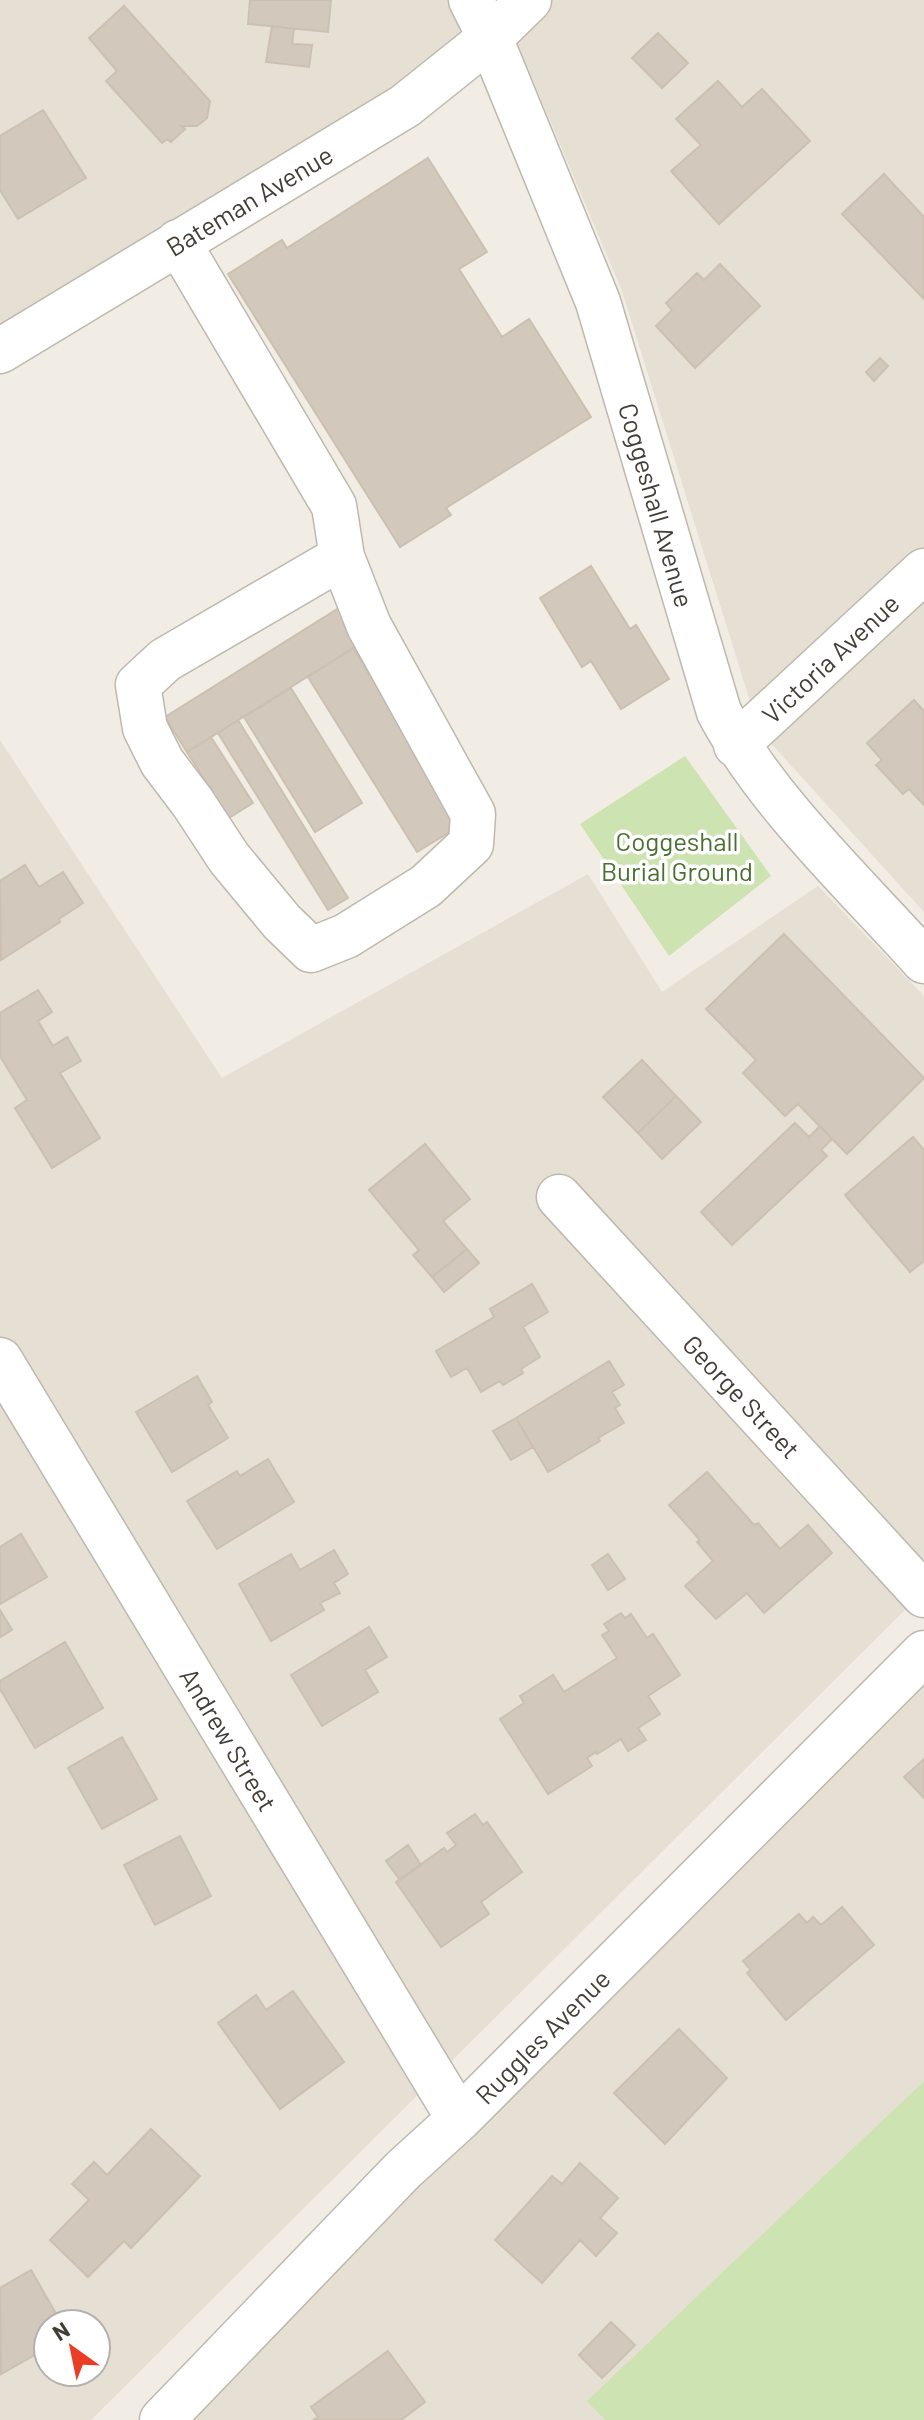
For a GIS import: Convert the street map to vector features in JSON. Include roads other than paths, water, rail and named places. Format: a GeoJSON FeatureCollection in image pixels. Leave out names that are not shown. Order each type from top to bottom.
{"type":"FeatureCollection","features":[{"type":"Feature","properties":{"kind":"street","name":"Bateman Avenue"},"geometry":{"type":"LineString","coordinates":[[0,351],[405,106],[480,19],[529,0]]}},
{"type":"Feature","properties":{"kind":"street","name":"Coggeshall Avenue"},"geometry":{"type":"LineString","coordinates":[[480,19],[598,302],[719,712],[736,745],[792,815],[924,961]]}},
{"type":"Feature","properties":{"kind":"street"},"geometry":{"type":"LineString","coordinates":[[178,242],[334,506],[342,557],[369,626],[473,814],[471,844],[426,886],[346,936],[311,950],[282,922],[229,858],[162,762],[145,728],[138,685],[165,660],[342,557]]}},
{"type":"Feature","properties":{"kind":"street","name":"Victoria Avenue"},"geometry":{"type":"LineString","coordinates":[[736,745],[924,571]]}},
{"type":"Feature","properties":{"kind":"street","name":"George Street"},"geometry":{"type":"LineString","coordinates":[[559,1197],[924,1595]]}},
{"type":"Feature","properties":{"kind":"street","name":"Andrew Street"},"geometry":{"type":"LineString","coordinates":[[0,1360],[459,2119]]}},
{"type":"Feature","properties":{"kind":"street","name":"Ruggles Avenue"},"geometry":{"type":"LineString","coordinates":[[162,2420],[403,2170],[459,2119],[924,1653]]}},
{"type":"Feature","properties":{"kind":"park label","name":"Coggeshall Burial Ground"},"geometry":{"type":"Point","coordinates":[677,855]}}]}
